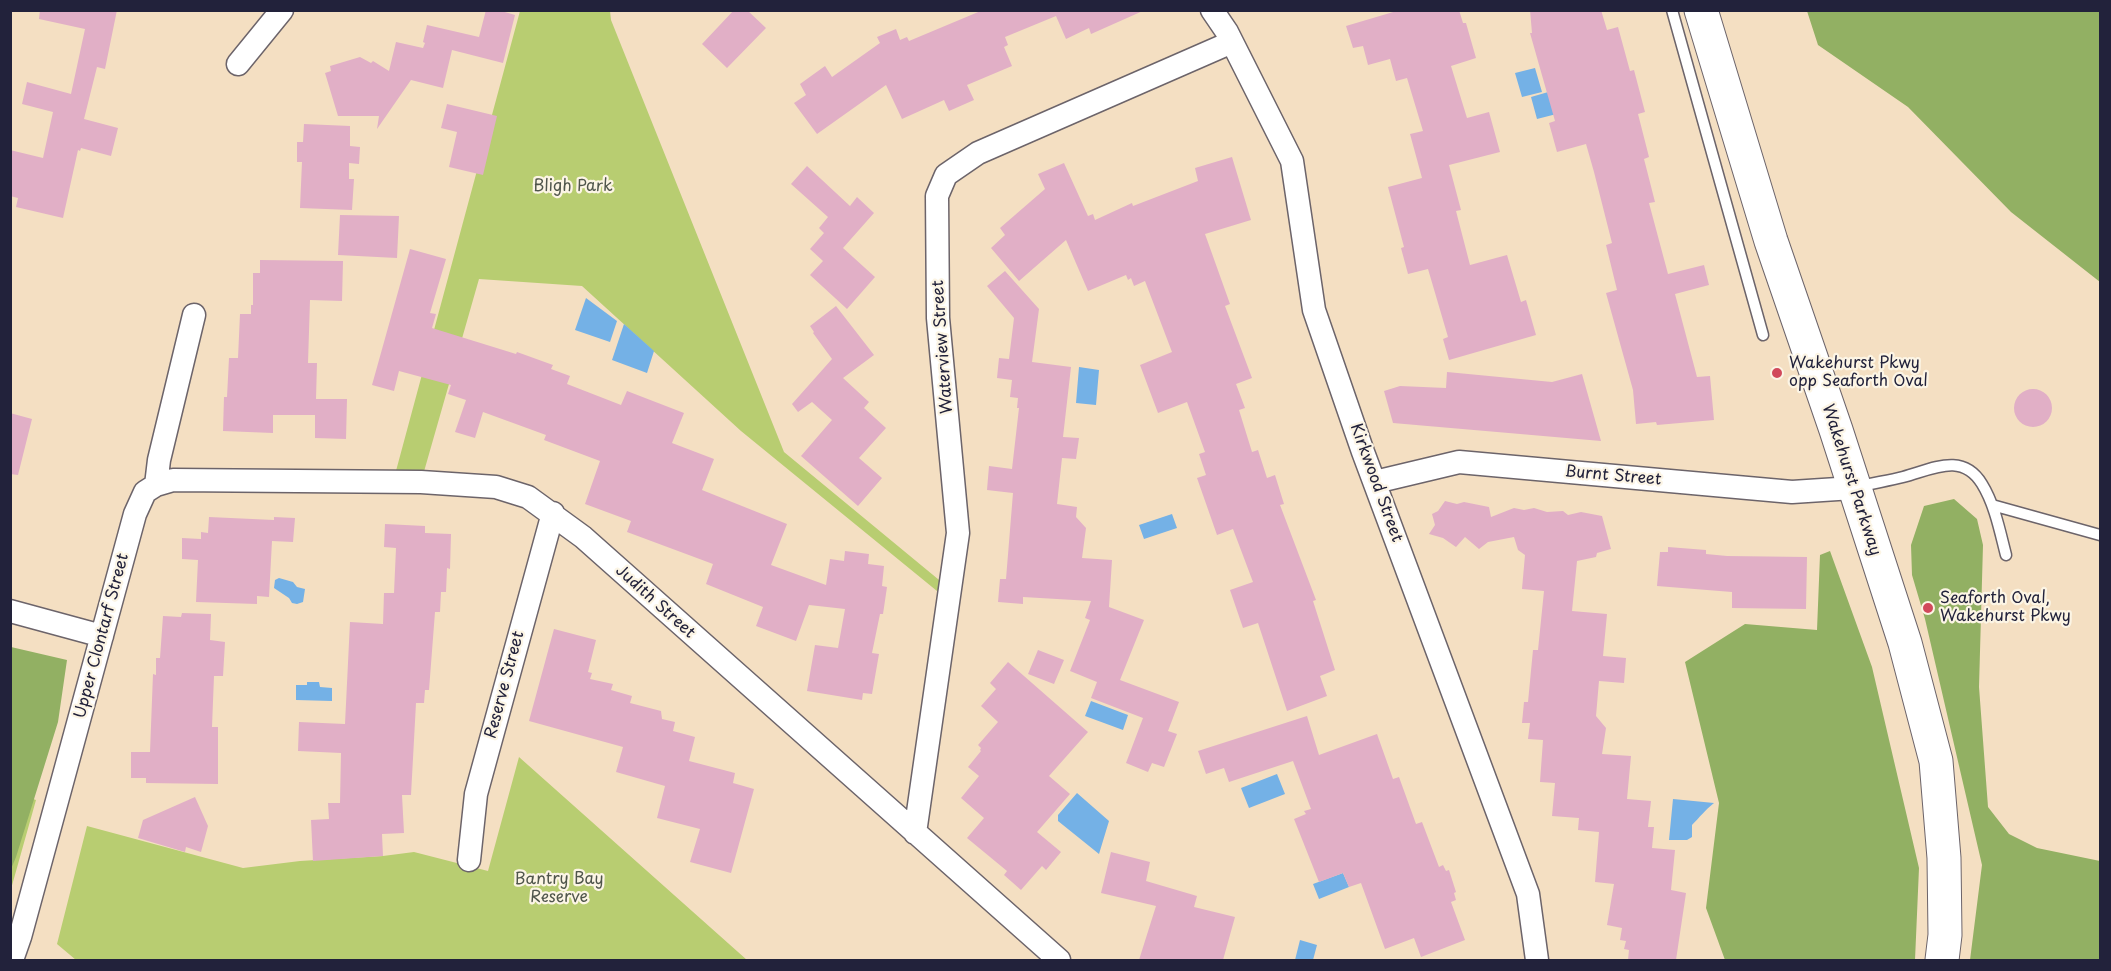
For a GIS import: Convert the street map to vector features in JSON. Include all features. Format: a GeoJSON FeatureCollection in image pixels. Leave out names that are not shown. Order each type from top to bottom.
{"type":"FeatureCollection","features":[{"type":"Feature","properties":{"kind":"main road","name":"Wakehurst Parkway"},"geometry":{"type":"LineString","coordinates":[[1701,10],[1771,241],[1836,430],[1913,668],[1936,761],[1944,858],[1945,936],[1942,960]]}},
{"type":"Feature","properties":{"kind":"street"},"geometry":{"type":"LineString","coordinates":[[238,64],[282,10]]}},
{"type":"Feature","properties":{"kind":"street","name":"Kirkwood Street"},"geometry":{"type":"LineString","coordinates":[[1212,10],[1232,42],[1292,160],[1314,310],[1374,482],[1528,894],[1537,960]]}},
{"type":"Feature","properties":{"kind":"street","name":"Waterview Street"},"geometry":{"type":"LineString","coordinates":[[915,833],[958,533],[938,318],[937,196],[946,175],[978,153],[1232,42]]}},
{"type":"Feature","properties":{"kind":"street"},"geometry":{"type":"LineString","coordinates":[[156,485],[159,460],[194,315]]}},
{"type":"Feature","properties":{"kind":"street","name":"Burnt Street"},"geometry":{"type":"LineString","coordinates":[[1374,482],[1459,462],[1792,492],[1853,488]]}},
{"type":"Feature","properties":{"kind":"street","name":"Judith Street"},"geometry":{"type":"LineString","coordinates":[[156,485],[173,480],[421,482],[496,487],[528,497],[553,513],[591,545],[1059,960]]}},
{"type":"Feature","properties":{"kind":"street","name":"Upper Clontarf Street"},"geometry":{"type":"LineString","coordinates":[[12,960],[135,514],[145,492],[156,485]]}},
{"type":"Feature","properties":{"kind":"street","name":"Reserve Street"},"geometry":{"type":"LineString","coordinates":[[469,860],[476,794],[553,513]]}},
{"type":"Feature","properties":{"kind":"street"},"geometry":{"type":"LineString","coordinates":[[10,611],[102,636]]}},
{"type":"Feature","properties":{"kind":"lane"},"geometry":{"type":"LineString","coordinates":[[1672,10],[1764,335]]}},
{"type":"Feature","properties":{"kind":"lane"},"geometry":{"type":"LineString","coordinates":[[1853,488],[1941,466],[1959,465],[1975,475],[1982,484],[1992,505],[2007,555]]}},
{"type":"Feature","properties":{"kind":"lane"},"geometry":{"type":"LineString","coordinates":[[1992,505],[2100,535]]}},
{"type":"Feature","properties":{"kind":"green space","name":"Bligh Park"},"geometry":{"type":"Polygon","coordinates":[[[520,11],[610,11],[611,20],[784,452],[950,589],[948,600],[741,431],[582,286],[479,279],[421,482],[393,482],[520,11]]]}},
{"type":"Feature","properties":{"kind":"green space"},"geometry":{"type":"Polygon","coordinates":[[[1807,11],[2100,11],[2100,282],[2011,212],[1908,107],[1818,45],[1807,11]]]}},
{"type":"Feature","properties":{"kind":"green space"},"geometry":{"type":"Polygon","coordinates":[[[1954,499],[1977,519],[1983,545],[1979,687],[1988,807],[2009,834],[2037,848],[2100,861],[2100,960],[1970,960],[1982,865],[1925,619],[1912,575],[1911,545],[1924,506],[1954,499]]]}},
{"type":"Feature","properties":{"kind":"green space"},"geometry":{"type":"Polygon","coordinates":[[[1830,551],[1872,667],[1919,868],[1915,960],[1725,960],[1706,908],[1719,803],[1685,662],[1745,624],[1817,630],[1820,555],[1830,551]]]}},
{"type":"Feature","properties":{"kind":"green space"},"geometry":{"type":"Polygon","coordinates":[[[11,647],[67,660],[58,722],[11,869],[11,647]]]}},
{"type":"Feature","properties":{"kind":"green space","name":"Bantry Bay Reserve"},"geometry":{"type":"Polygon","coordinates":[[[519,757],[747,960],[76,960],[57,944],[87,826],[243,868],[414,852],[488,871],[519,757]]]}},
{"type":"Feature","properties":{"kind":"green space"},"geometry":{"type":"Polygon","coordinates":[[[11,791],[36,800],[11,889],[11,791]]]}},
{"type":"Feature","properties":{"kind":"water"},"geometry":{"type":"Polygon","coordinates":[[[1535,68],[1542,92],[1522,97],[1515,73],[1535,68]]]}},
{"type":"Feature","properties":{"kind":"water"},"geometry":{"type":"Polygon","coordinates":[[[1569,86],[1576,109],[1537,119],[1531,97],[1569,86]]]}},
{"type":"Feature","properties":{"kind":"water"},"geometry":{"type":"Polygon","coordinates":[[[586,298],[617,321],[610,342],[575,330],[586,298]]]}},
{"type":"Feature","properties":{"kind":"water"},"geometry":{"type":"Polygon","coordinates":[[[624,324],[654,351],[647,373],[612,360],[624,324]]]}},
{"type":"Feature","properties":{"kind":"water"},"geometry":{"type":"Polygon","coordinates":[[[1079,367],[1099,370],[1096,405],[1076,403],[1079,367]]]}},
{"type":"Feature","properties":{"kind":"water"},"geometry":{"type":"Polygon","coordinates":[[[1172,514],[1177,528],[1144,539],[1139,525],[1172,514]]]}},
{"type":"Feature","properties":{"kind":"water"},"geometry":{"type":"Polygon","coordinates":[[[279,578],[305,589],[303,602],[292,603],[289,598],[274,588],[275,580],[279,578]]]}},
{"type":"Feature","properties":{"kind":"water"},"geometry":{"type":"Polygon","coordinates":[[[307,682],[319,682],[320,687],[332,688],[332,701],[296,700],[296,685],[307,685],[307,682]]]}},
{"type":"Feature","properties":{"kind":"water"},"geometry":{"type":"Polygon","coordinates":[[[1091,701],[1128,715],[1123,730],[1085,716],[1091,701]]]}},
{"type":"Feature","properties":{"kind":"water"},"geometry":{"type":"Polygon","coordinates":[[[1277,774],[1285,794],[1249,808],[1241,788],[1277,774]]]}},
{"type":"Feature","properties":{"kind":"water"},"geometry":{"type":"Polygon","coordinates":[[[1077,793],[1109,821],[1099,854],[1058,821],[1058,815],[1077,793]]]}},
{"type":"Feature","properties":{"kind":"water"},"geometry":{"type":"Polygon","coordinates":[[[1673,799],[1714,803],[1692,825],[1692,837],[1687,840],[1669,840],[1673,799]]]}},
{"type":"Feature","properties":{"kind":"water"},"geometry":{"type":"Polygon","coordinates":[[[1343,873],[1349,887],[1319,899],[1313,884],[1343,873]]]}},
{"type":"Feature","properties":{"kind":"water"},"geometry":{"type":"Polygon","coordinates":[[[1300,940],[1317,945],[1313,960],[1295,960],[1300,940]]]}},
{"type":"Feature","properties":{"kind":"building"},"geometry":{"type":"Polygon","coordinates":[[[40,10],[117,10],[105,69],[97,67],[84,119],[118,128],[111,156],[81,148],[80,151],[78,150],[63,218],[16,207],[18,198],[10,196],[10,150],[43,158],[53,112],[22,104],[27,82],[71,94],[85,29],[39,19],[40,10]]]}},
{"type":"Feature","properties":{"kind":"building"},"geometry":{"type":"Polygon","coordinates":[[[486,10],[498,10],[515,15],[503,63],[452,50],[443,88],[411,80],[377,129],[379,116],[338,116],[325,73],[331,71],[330,66],[360,57],[371,63],[373,61],[389,71],[396,42],[423,48],[427,25],[479,37],[486,10]]]}},
{"type":"Feature","properties":{"kind":"building"},"geometry":{"type":"Polygon","coordinates":[[[734,10],[747,10],[766,28],[727,68],[702,44],[734,10]]]}},
{"type":"Feature","properties":{"kind":"building"},"geometry":{"type":"Polygon","coordinates":[[[983,10],[1145,10],[1091,34],[1089,28],[1066,39],[1056,16],[1005,37],[1008,45],[1004,47],[1012,66],[967,85],[974,100],[949,111],[944,100],[902,119],[886,85],[817,134],[794,103],[806,95],[800,84],[825,66],[832,77],[880,43],[877,37],[896,29],[900,40],[907,37],[909,41],[983,10]]]}},
{"type":"Feature","properties":{"kind":"building"},"geometry":{"type":"Polygon","coordinates":[[[1400,10],[1459,10],[1463,23],[1466,23],[1476,58],[1451,66],[1467,118],[1489,112],[1500,152],[1449,165],[1461,210],[1456,211],[1470,265],[1507,255],[1521,302],[1526,300],[1536,335],[1449,360],[1443,339],[1448,337],[1428,269],[1408,274],[1401,248],[1404,247],[1388,187],[1422,178],[1410,134],[1423,131],[1407,78],[1396,81],[1390,59],[1368,65],[1363,46],[1353,48],[1346,26],[1400,10]]]}},
{"type":"Feature","properties":{"kind":"building"},"geometry":{"type":"Polygon","coordinates":[[[1530,10],[1601,10],[1607,30],[1618,27],[1630,71],[1634,70],[1645,112],[1638,114],[1649,157],[1644,159],[1655,202],[1649,203],[1668,274],[1704,265],[1709,285],[1675,294],[1697,377],[1710,376],[1714,420],[1657,425],[1656,422],[1636,424],[1633,390],[1606,293],[1617,290],[1606,245],[1612,243],[1594,172],[1586,144],[1557,152],[1549,123],[1555,121],[1530,33],[1532,33],[1530,10]]]}},
{"type":"Feature","properties":{"kind":"building"},"geometry":{"type":"Polygon","coordinates":[[[447,104],[497,116],[483,175],[449,167],[457,132],[441,128],[447,104]]]}},
{"type":"Feature","properties":{"kind":"building"},"geometry":{"type":"Polygon","coordinates":[[[304,124],[350,126],[350,146],[360,147],[359,164],[349,163],[349,179],[354,179],[352,210],[300,208],[302,162],[297,162],[297,142],[303,142],[304,124]]]}},
{"type":"Feature","properties":{"kind":"building"},"geometry":{"type":"Polygon","coordinates":[[[1232,157],[1251,220],[1205,234],[1230,304],[1225,306],[1252,378],[1236,384],[1245,408],[1239,410],[1252,452],[1258,450],[1267,478],[1275,475],[1284,504],[1280,505],[1316,600],[1313,601],[1335,670],[1320,676],[1327,696],[1287,711],[1258,623],[1243,628],[1230,590],[1253,582],[1233,529],[1217,535],[1197,478],[1206,475],[1199,454],[1205,452],[1187,402],[1158,413],[1140,365],[1172,352],[1145,281],[1134,286],[1131,278],[1128,280],[1126,275],[1088,291],[1066,240],[1019,281],[991,248],[1005,235],[1000,228],[1045,189],[1038,174],[1064,163],[1088,216],[1093,214],[1095,220],[1132,203],[1133,206],[1198,181],[1195,168],[1232,157]]]}},
{"type":"Feature","properties":{"kind":"building"},"geometry":{"type":"Polygon","coordinates":[[[807,166],[850,206],[857,197],[874,213],[843,248],[875,277],[847,309],[810,275],[823,261],[810,249],[824,233],[819,228],[828,217],[791,184],[807,166]]]}},
{"type":"Feature","properties":{"kind":"building"},"geometry":{"type":"Polygon","coordinates":[[[340,215],[399,216],[397,258],[338,255],[340,215]]]}},
{"type":"Feature","properties":{"kind":"building"},"geometry":{"type":"Polygon","coordinates":[[[410,249],[446,259],[430,313],[436,314],[432,328],[516,354],[517,352],[553,365],[551,369],[570,376],[567,384],[621,405],[627,391],[684,413],[672,443],[714,459],[702,490],[787,524],[771,565],[826,585],[830,559],[844,561],[845,551],[869,554],[868,564],[884,566],[882,586],[887,587],[883,614],[880,614],[872,653],[879,654],[872,694],[863,693],[862,700],[807,691],[815,645],[838,648],[845,609],[809,605],[796,641],[756,626],[763,607],[706,584],[713,564],[627,532],[631,521],[585,504],[600,461],[544,440],[546,435],[483,412],[475,438],[455,432],[466,400],[448,394],[451,385],[399,371],[394,391],[372,385],[410,249]]]}},
{"type":"Feature","properties":{"kind":"building"},"geometry":{"type":"Polygon","coordinates":[[[260,260],[343,261],[342,301],[310,300],[308,363],[317,363],[316,399],[347,399],[346,439],[315,438],[315,415],[273,415],[273,433],[223,431],[229,358],[238,358],[240,314],[251,314],[253,273],[260,273],[260,260]]]}},
{"type":"Feature","properties":{"kind":"building"},"geometry":{"type":"Polygon","coordinates":[[[1005,271],[1039,309],[1032,362],[1071,367],[1063,437],[1079,438],[1076,459],[1062,458],[1057,504],[1077,507],[1076,517],[1086,528],[1082,558],[1112,560],[1109,607],[1144,620],[1120,680],[1179,702],[1168,731],[1177,734],[1164,767],[1152,763],[1148,772],[1126,763],[1143,718],[1091,698],[1097,682],[1070,671],[1090,620],[1085,618],[1091,601],[1023,597],[1023,604],[998,602],[1000,579],[1006,579],[1013,493],[987,490],[989,466],[1012,469],[1019,408],[1017,408],[1018,398],[1010,397],[1012,380],[997,378],[999,358],[1009,359],[1014,318],[987,286],[1005,271]]]}},
{"type":"Feature","properties":{"kind":"building"},"geometry":{"type":"Polygon","coordinates":[[[836,306],[874,355],[843,378],[869,402],[864,408],[886,428],[859,458],[882,478],[858,506],[801,456],[832,420],[812,402],[798,412],[792,404],[832,359],[810,326],[836,306]]]}},
{"type":"Feature","properties":{"kind":"building"},"geometry":{"type":"Polygon","coordinates":[[[1447,372],[1552,382],[1582,374],[1601,441],[1393,423],[1384,391],[1400,386],[1446,388],[1447,372]]]}},
{"type":"Feature","properties":{"kind":"building"},"geometry":{"type":"Polygon","coordinates":[[[2033,389],[2046,395],[2052,408],[2046,421],[2033,427],[2020,421],[2014,408],[2020,395],[2033,389]]]}},
{"type":"Feature","properties":{"kind":"building"},"geometry":{"type":"Polygon","coordinates":[[[10,413],[32,419],[18,475],[10,474],[10,413]]]}},
{"type":"Feature","properties":{"kind":"building"},"geometry":{"type":"Polygon","coordinates":[[[1445,501],[1489,507],[1491,517],[1514,508],[1524,510],[1534,508],[1547,512],[1563,511],[1568,515],[1581,512],[1602,516],[1611,549],[1597,553],[1596,557],[1577,561],[1572,611],[1607,614],[1603,656],[1626,658],[1624,683],[1599,681],[1596,716],[1606,728],[1602,754],[1631,756],[1627,799],[1651,801],[1648,827],[1654,827],[1652,848],[1675,850],[1671,890],[1686,893],[1676,960],[1628,960],[1629,950],[1624,949],[1626,941],[1620,940],[1622,928],[1607,925],[1614,884],[1595,882],[1599,832],[1578,830],[1579,818],[1552,816],[1555,783],[1540,782],[1543,740],[1528,739],[1530,723],[1522,723],[1524,702],[1528,702],[1533,650],[1538,650],[1544,591],[1522,589],[1525,555],[1518,550],[1514,537],[1488,542],[1479,549],[1465,537],[1456,547],[1443,538],[1429,534],[1435,525],[1432,514],[1438,511],[1445,501]]]}},
{"type":"Feature","properties":{"kind":"building"},"geometry":{"type":"Polygon","coordinates":[[[209,517],[274,520],[274,517],[295,518],[293,542],[272,541],[269,597],[257,596],[257,604],[196,602],[198,560],[182,559],[182,538],[201,539],[201,532],[208,533],[209,517]]]}},
{"type":"Feature","properties":{"kind":"building"},"geometry":{"type":"Polygon","coordinates":[[[385,524],[425,526],[425,533],[451,534],[450,569],[447,568],[446,592],[441,592],[440,612],[435,612],[429,690],[425,690],[424,703],[416,703],[411,795],[402,795],[404,833],[382,834],[383,856],[313,861],[311,820],[329,819],[328,803],[340,803],[341,753],[298,751],[299,722],[345,724],[350,622],[383,624],[384,593],[394,593],[396,548],[384,547],[385,524]]]}},
{"type":"Feature","properties":{"kind":"building"},"geometry":{"type":"Polygon","coordinates":[[[1668,547],[1706,550],[1706,554],[1727,556],[1807,557],[1806,609],[1732,608],[1732,592],[1657,586],[1660,552],[1668,552],[1668,547]]]}},
{"type":"Feature","properties":{"kind":"building"},"geometry":{"type":"Polygon","coordinates":[[[182,613],[211,614],[210,640],[225,642],[223,676],[214,676],[212,727],[218,727],[218,784],[146,783],[146,778],[131,778],[131,752],[150,752],[153,674],[156,675],[156,658],[160,658],[163,616],[181,617],[182,613]]]}},
{"type":"Feature","properties":{"kind":"building"},"geometry":{"type":"Polygon","coordinates":[[[554,629],[596,640],[588,672],[592,673],[590,679],[613,684],[611,690],[632,696],[630,703],[661,711],[662,719],[675,722],[673,731],[695,737],[689,761],[735,773],[733,783],[754,789],[731,873],[690,862],[700,829],[657,818],[665,786],[616,772],[623,747],[529,721],[554,629]]]}},
{"type":"Feature","properties":{"kind":"building"},"geometry":{"type":"Polygon","coordinates":[[[1038,650],[1064,660],[1054,684],[1028,674],[1038,650]]]}},
{"type":"Feature","properties":{"kind":"building"},"geometry":{"type":"Polygon","coordinates":[[[1008,662],[1088,732],[1049,776],[1070,794],[1037,832],[1061,852],[1046,870],[1042,866],[1021,890],[1004,875],[1007,871],[967,838],[984,818],[961,798],[979,776],[968,767],[981,751],[978,745],[998,722],[981,706],[996,689],[990,683],[1008,662]]]}},
{"type":"Feature","properties":{"kind":"building"},"geometry":{"type":"Polygon","coordinates":[[[1307,716],[1319,755],[1377,734],[1393,779],[1399,777],[1416,824],[1422,822],[1439,867],[1443,865],[1446,871],[1449,870],[1456,892],[1454,893],[1456,900],[1451,902],[1465,940],[1421,957],[1414,938],[1385,949],[1361,883],[1349,887],[1343,873],[1319,882],[1294,819],[1306,814],[1304,811],[1311,809],[1293,761],[1229,782],[1224,768],[1206,774],[1198,751],[1307,716]]]}},
{"type":"Feature","properties":{"kind":"building"},"geometry":{"type":"Polygon","coordinates":[[[195,797],[208,826],[201,852],[186,847],[185,852],[138,838],[143,820],[195,797]]]}},
{"type":"Feature","properties":{"kind":"building"},"geometry":{"type":"Polygon","coordinates":[[[1111,852],[1150,862],[1146,881],[1197,896],[1194,907],[1235,917],[1223,960],[1139,960],[1156,906],[1101,893],[1111,852]]]}},
{"type":"Feature","properties":{"kind":"place","name":"Wakehurst Pkwy opp Seaforth Oval"},"geometry":{"type":"Point","coordinates":[1777,373]}},
{"type":"Feature","properties":{"kind":"place","name":"Seaforth Oval, Wakehurst Pkwy"},"geometry":{"type":"Point","coordinates":[1928,608]}}]}
